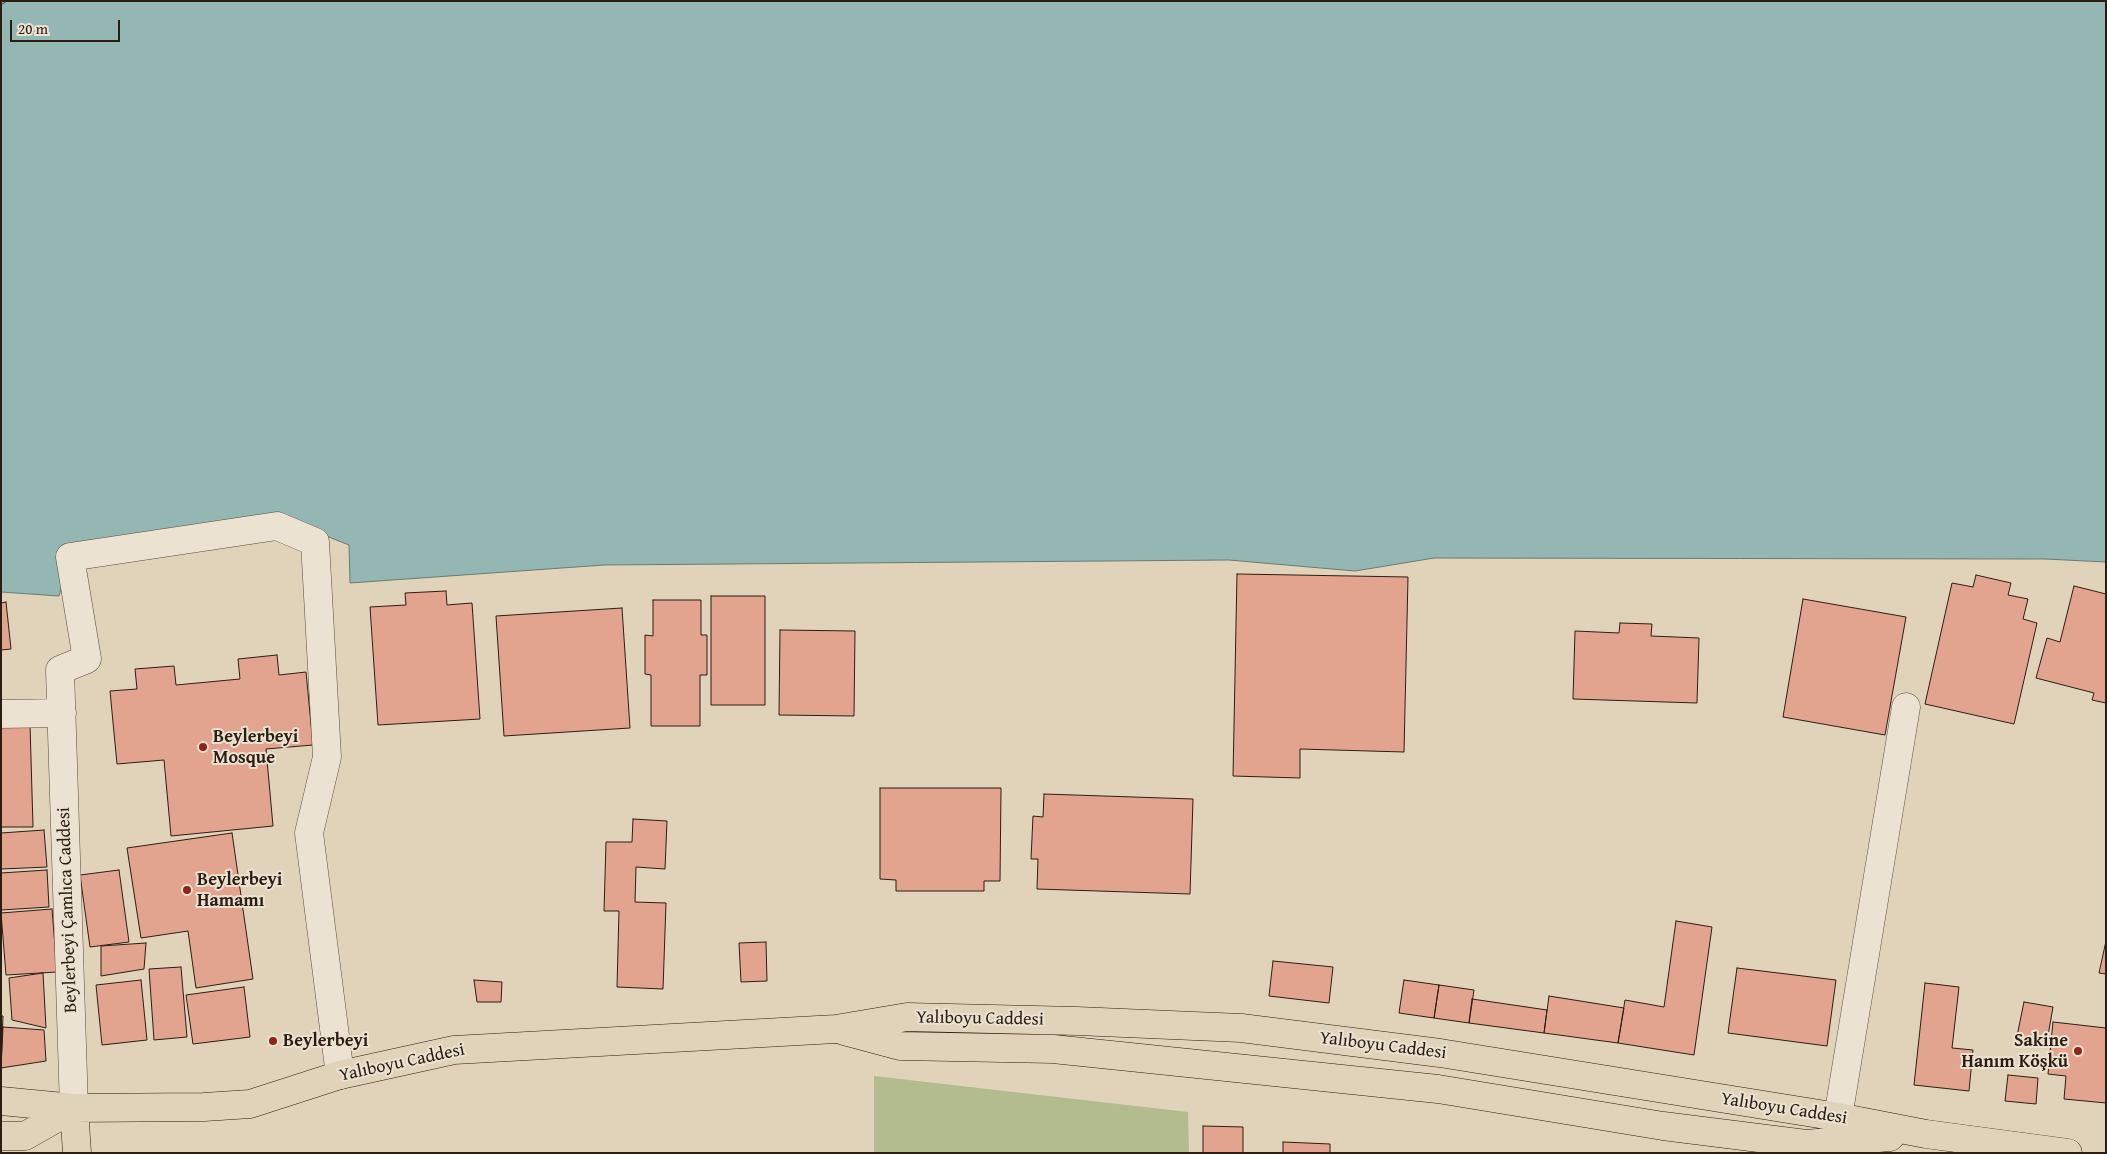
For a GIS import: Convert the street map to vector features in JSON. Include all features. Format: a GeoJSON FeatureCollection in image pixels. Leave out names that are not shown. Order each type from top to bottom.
{"type":"FeatureCollection","features":[{"type":"Feature","properties":{"kind":"main road","name":"Yalıboyu Caddesi"},"geometry":{"type":"LineString","coordinates":[[1,1101],[74,1108],[204,1107],[250,1104],[340,1075],[454,1050],[836,1029],[907,1017],[1077,1021],[1241,1028],[1440,1053],[1926,1134],[2068,1153]]}},
{"type":"Feature","properties":{"kind":"main road","name":"Yalıboyu Caddesi"},"geometry":{"type":"LineString","coordinates":[[836,1029],[900,1046],[1053,1049],[1438,1089],[1805,1148],[1926,1134]]}},
{"type":"Feature","properties":{"kind":"main road"},"geometry":{"type":"LineString","coordinates":[[1,1136],[25,1136],[74,1108],[77,1153]]}},
{"type":"Feature","properties":{"kind":"street","name":"Beylerbeyi Çamlıca Caddesi"},"geometry":{"type":"LineString","coordinates":[[74,1108],[60,670],[86,659],[70,557],[277,526],[315,542],[327,758],[309,834],[340,1075]]}},
{"type":"Feature","properties":{"kind":"street"},"geometry":{"type":"LineString","coordinates":[[1838,1118],[1906,707]]}},
{"type":"Feature","properties":{"kind":"street"},"geometry":{"type":"LineString","coordinates":[[1,714],[62,713]]}},
{"type":"Feature","properties":{"kind":"green space"},"geometry":{"type":"Polygon","coordinates":[[[874,1076],[1188,1112],[1189,1153],[874,1153],[874,1076]]]}},
{"type":"Feature","properties":{"kind":"water"},"geometry":{"type":"Polygon","coordinates":[[[1,1],[2106,1],[2106,562],[2045,559],[1434,558],[1355,571],[1229,560],[604,565],[350,583],[349,545],[281,518],[70,557],[59,596],[1,592],[1,1]]]}},
{"type":"Feature","properties":{"kind":"building"},"geometry":{"type":"Polygon","coordinates":[[[1237,574],[1408,577],[1404,752],[1300,749],[1300,778],[1233,776],[1237,574]]]}},
{"type":"Feature","properties":{"kind":"building"},"geometry":{"type":"Polygon","coordinates":[[[1976,575],[2011,583],[2008,595],[2028,599],[2023,619],[2037,623],[2014,724],[1925,704],[1952,583],[1973,587],[1976,575]]]}},
{"type":"Feature","properties":{"kind":"building"},"geometry":{"type":"Polygon","coordinates":[[[2074,586],[2106,594],[2106,703],[2092,700],[2094,693],[2036,678],[2047,638],[2060,642],[2074,586]]]}},
{"type":"Feature","properties":{"kind":"building"},"geometry":{"type":"Polygon","coordinates":[[[446,591],[447,605],[472,603],[480,719],[378,725],[370,607],[406,605],[405,593],[446,591]]]}},
{"type":"Feature","properties":{"kind":"building"},"geometry":{"type":"Polygon","coordinates":[[[711,596],[765,596],[765,705],[711,705],[711,596]]]}},
{"type":"Feature","properties":{"kind":"building"},"geometry":{"type":"Polygon","coordinates":[[[1803,599],[1906,617],[1885,735],[1783,717],[1803,599]]]}},
{"type":"Feature","properties":{"kind":"building"},"geometry":{"type":"Polygon","coordinates":[[[653,600],[701,600],[701,635],[707,635],[707,675],[700,675],[700,726],[651,726],[651,675],[645,674],[645,635],[653,636],[653,600]]]}},
{"type":"Feature","properties":{"kind":"building"},"geometry":{"type":"Polygon","coordinates":[[[6,602],[11,649],[1,650],[1,603],[6,602]]]}},
{"type":"Feature","properties":{"kind":"building"},"geometry":{"type":"Polygon","coordinates":[[[622,608],[630,728],[504,736],[496,616],[622,608]]]}},
{"type":"Feature","properties":{"kind":"building"},"geometry":{"type":"Polygon","coordinates":[[[1620,623],[1652,624],[1651,636],[1699,638],[1697,703],[1573,699],[1575,631],[1619,633],[1620,623]]]}},
{"type":"Feature","properties":{"kind":"building"},"geometry":{"type":"Polygon","coordinates":[[[780,630],[855,631],[854,716],[779,715],[780,630]]]}},
{"type":"Feature","properties":{"kind":"building","name":"Beylerbeyi Mosque"},"geometry":{"type":"Polygon","coordinates":[[[277,655],[279,675],[306,672],[313,745],[266,749],[273,826],[171,836],[164,760],[117,764],[110,691],[137,689],[135,669],[174,666],[176,685],[240,679],[238,659],[277,655]]]}},
{"type":"Feature","properties":{"kind":"building"},"geometry":{"type":"Polygon","coordinates":[[[30,724],[33,827],[1,827],[1,725],[30,724]]]}},
{"type":"Feature","properties":{"kind":"building"},"geometry":{"type":"Polygon","coordinates":[[[880,788],[1001,788],[1000,881],[984,881],[984,891],[896,891],[896,880],[880,879],[880,788]]]}},
{"type":"Feature","properties":{"kind":"building"},"geometry":{"type":"Polygon","coordinates":[[[1044,794],[1193,799],[1190,894],[1037,889],[1038,859],[1031,859],[1033,816],[1043,817],[1044,794]]]}},
{"type":"Feature","properties":{"kind":"building"},"geometry":{"type":"Polygon","coordinates":[[[633,819],[667,821],[665,869],[636,867],[635,902],[666,903],[663,989],[617,987],[619,911],[604,911],[606,842],[632,842],[633,819]]]}},
{"type":"Feature","properties":{"kind":"building"},"geometry":{"type":"Polygon","coordinates":[[[44,830],[47,867],[1,869],[1,833],[44,830]]]}},
{"type":"Feature","properties":{"kind":"building","name":"Beylerbeyi Hamamı"},"geometry":{"type":"Polygon","coordinates":[[[232,833],[253,979],[196,988],[188,931],[141,938],[127,848],[232,833]]]}},
{"type":"Feature","properties":{"kind":"building"},"geometry":{"type":"Polygon","coordinates":[[[47,870],[49,907],[1,910],[1,873],[47,870]]]}},
{"type":"Feature","properties":{"kind":"building"},"geometry":{"type":"Polygon","coordinates":[[[119,870],[129,942],[90,947],[80,875],[119,870]]]}},
{"type":"Feature","properties":{"kind":"building"},"geometry":{"type":"Polygon","coordinates":[[[52,909],[57,972],[6,975],[1,913],[52,909]]]}},
{"type":"Feature","properties":{"kind":"building"},"geometry":{"type":"Polygon","coordinates":[[[1676,921],[1712,927],[1694,1055],[1618,1043],[1625,1000],[1664,1007],[1676,921]]]}},
{"type":"Feature","properties":{"kind":"building"},"geometry":{"type":"Polygon","coordinates":[[[2106,941],[2106,974],[2099,973],[2106,941]]]}},
{"type":"Feature","properties":{"kind":"building"},"geometry":{"type":"Polygon","coordinates":[[[766,942],[767,981],[741,982],[739,943],[766,942]]]}},
{"type":"Feature","properties":{"kind":"building"},"geometry":{"type":"Polygon","coordinates":[[[146,943],[144,969],[101,976],[101,946],[146,943]]]}},
{"type":"Feature","properties":{"kind":"building"},"geometry":{"type":"Polygon","coordinates":[[[1273,961],[1333,967],[1329,1003],[1269,996],[1273,961]]]}},
{"type":"Feature","properties":{"kind":"building"},"geometry":{"type":"Polygon","coordinates":[[[181,967],[187,1037],[154,1040],[149,969],[181,967]]]}},
{"type":"Feature","properties":{"kind":"building"},"geometry":{"type":"Polygon","coordinates":[[[1737,968],[1836,980],[1827,1046],[1728,1033],[1737,968]]]}},
{"type":"Feature","properties":{"kind":"building"},"geometry":{"type":"Polygon","coordinates":[[[43,973],[46,1028],[12,1020],[9,978],[43,973]]]}},
{"type":"Feature","properties":{"kind":"building"},"geometry":{"type":"Polygon","coordinates":[[[141,980],[147,1040],[102,1045],[96,985],[141,980]]]}},
{"type":"Feature","properties":{"kind":"building"},"geometry":{"type":"Polygon","coordinates":[[[474,980],[502,982],[501,1002],[477,1002],[474,980]]]}},
{"type":"Feature","properties":{"kind":"building"},"geometry":{"type":"Polygon","coordinates":[[[1404,980],[1439,985],[1434,1018],[1399,1013],[1404,980]]]}},
{"type":"Feature","properties":{"kind":"building"},"geometry":{"type":"Polygon","coordinates":[[[1925,983],[1959,987],[1952,1048],[1973,1050],[1969,1091],[1914,1085],[1925,983]]]}},
{"type":"Feature","properties":{"kind":"building"},"geometry":{"type":"Polygon","coordinates":[[[1439,985],[1474,990],[1469,1023],[1434,1018],[1439,985]]]}},
{"type":"Feature","properties":{"kind":"building"},"geometry":{"type":"Polygon","coordinates":[[[244,987],[250,1037],[193,1044],[186,995],[244,987]]]}},
{"type":"Feature","properties":{"kind":"building"},"geometry":{"type":"Polygon","coordinates":[[[1549,996],[1624,1008],[1618,1043],[1544,1033],[1549,996]]]}},
{"type":"Feature","properties":{"kind":"building"},"geometry":{"type":"Polygon","coordinates":[[[1472,999],[1547,1010],[1544,1033],[1469,1023],[1472,999]]]}},
{"type":"Feature","properties":{"kind":"building"},"geometry":{"type":"Polygon","coordinates":[[[2024,1002],[2053,1007],[2046,1047],[2016,1041],[2024,1002]]]}},
{"type":"Feature","properties":{"kind":"building"},"geometry":{"type":"Polygon","coordinates":[[[1,1016],[3,1016],[1,1068],[1,1016]]]}},
{"type":"Feature","properties":{"kind":"building","name":"Sakine Hanım Köşkü"},"geometry":{"type":"Polygon","coordinates":[[[2053,1022],[2106,1028],[2106,1103],[2064,1099],[2066,1076],[2048,1074],[2053,1022]]]}},
{"type":"Feature","properties":{"kind":"building"},"geometry":{"type":"Polygon","coordinates":[[[3,1027],[44,1030],[46,1061],[1,1068],[3,1027]]]}},
{"type":"Feature","properties":{"kind":"building"},"geometry":{"type":"Polygon","coordinates":[[[2008,1075],[2038,1078],[2036,1104],[2005,1101],[2008,1075]]]}},
{"type":"Feature","properties":{"kind":"building"},"geometry":{"type":"Polygon","coordinates":[[[1203,1126],[1243,1127],[1243,1153],[1203,1153],[1203,1126]]]}},
{"type":"Feature","properties":{"kind":"building"},"geometry":{"type":"Polygon","coordinates":[[[1283,1142],[1330,1144],[1330,1153],[1283,1153],[1283,1142]]]}},
{"type":"Feature","properties":{"kind":"ferry route"},"geometry":{"type":"LineString","coordinates":[[1,5],[7,1]]}},
{"type":"Feature","properties":{"kind":"place","name":"Beylerbeyi Mosque"},"geometry":{"type":"Point","coordinates":[203,747]}},
{"type":"Feature","properties":{"kind":"place","name":"Beylerbeyi Hamamı"},"geometry":{"type":"Point","coordinates":[187,890]}},
{"type":"Feature","properties":{"kind":"place","name":"Beylerbeyi"},"geometry":{"type":"Point","coordinates":[273,1041]}},
{"type":"Feature","properties":{"kind":"place","name":"Sakine Hanım Köşkü"},"geometry":{"type":"Point","coordinates":[2078,1051]}}]}
